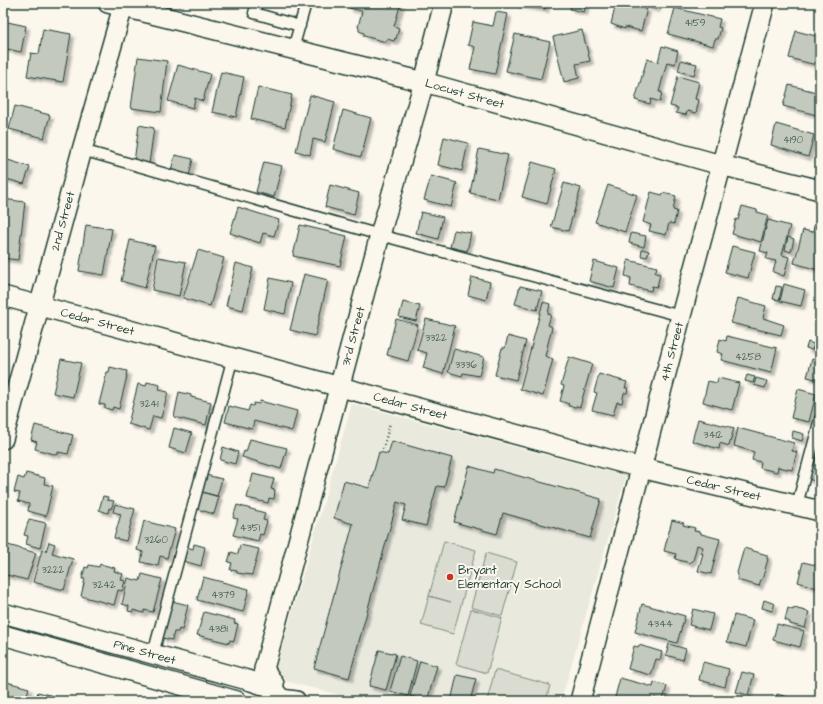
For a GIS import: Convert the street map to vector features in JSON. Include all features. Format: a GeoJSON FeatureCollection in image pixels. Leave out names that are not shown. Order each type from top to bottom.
{"type":"FeatureCollection","features":[{"type":"Feature","properties":{"kind":"street","name":"3rd Street"},"geometry":{"type":"LineString","coordinates":[[246,701],[258,675],[424,82],[444,3]]}},
{"type":"Feature","properties":{"kind":"street","name":"4th Street"},"geometry":{"type":"LineString","coordinates":[[580,701],[680,316],[765,3]]}},
{"type":"Feature","properties":{"kind":"street","name":"Locust Street"},"geometry":{"type":"LineString","coordinates":[[119,4],[424,82],[721,165],[820,190]]}},
{"type":"Feature","properties":{"kind":"street","name":"2nd Street"},"geometry":{"type":"LineString","coordinates":[[3,439],[82,150],[119,4]]}},
{"type":"Feature","properties":{"kind":"street","name":"Cedar Street"},"geometry":{"type":"LineString","coordinates":[[3,296],[641,468],[797,504],[820,511]]}},
{"type":"Feature","properties":{"kind":"street","name":"Pine Street"},"geometry":{"type":"LineString","coordinates":[[3,613],[153,654],[258,675]]}},
{"type":"Feature","properties":{"kind":"street","name":"Pine Street"},"geometry":{"type":"LineString","coordinates":[[3,635],[237,701]]}},
{"type":"Feature","properties":{"kind":"street"},"geometry":{"type":"LineString","coordinates":[[258,675],[274,684],[280,698]]}},
{"type":"Feature","properties":{"kind":"lane"},"geometry":{"type":"LineString","coordinates":[[257,3],[254,13],[300,26]]}},
{"type":"Feature","properties":{"kind":"lane"},"geometry":{"type":"LineString","coordinates":[[293,49],[306,3]]}},
{"type":"Feature","properties":{"kind":"lane"},"geometry":{"type":"LineString","coordinates":[[82,150],[380,235],[680,316]]}},
{"type":"Feature","properties":{"kind":"lane"},"geometry":{"type":"LineString","coordinates":[[153,654],[233,357]]}},
{"type":"Feature","properties":{"kind":"lane"},"geometry":{"type":"LineString","coordinates":[[797,504],[820,419]]}},
{"type":"Feature","properties":{"kind":"path"},"geometry":{"type":"LineString","coordinates":[[383,449],[390,423]]}},
{"type":"Feature","properties":{"kind":"shaded area","name":"Bryant Elementary School"},"geometry":{"type":"Polygon","coordinates":[[[352,404],[626,476],[561,701],[363,701],[273,678],[352,404]]]}},
{"type":"Feature","properties":{"kind":"shaded area"},"geometry":{"type":"Polygon","coordinates":[[[444,541],[476,550],[453,634],[421,625],[444,541]]]}},
{"type":"Feature","properties":{"kind":"shaded area"},"geometry":{"type":"Polygon","coordinates":[[[486,553],[517,562],[502,616],[471,607],[486,553]]]}},
{"type":"Feature","properties":{"kind":"shaded area"},"geometry":{"type":"Polygon","coordinates":[[[471,609],[502,618],[487,673],[456,664],[471,609]]]}},
{"type":"Feature","properties":{"kind":"shaded area"},"geometry":{"type":"Polygon","coordinates":[[[495,670],[550,685],[546,701],[487,701],[495,670]]]}},
{"type":"Feature","properties":{"kind":"building"},"geometry":{"type":"Polygon","coordinates":[[[350,3],[401,3],[394,26],[399,28],[396,39],[395,38],[394,41],[387,39],[386,42],[364,36],[364,33],[359,31],[358,27],[362,11],[349,8],[350,3]]]}},
{"type":"Feature","properties":{"kind":"building"},"geometry":{"type":"Polygon","coordinates":[[[515,3],[546,3],[545,9],[515,3]]]}},
{"type":"Feature","properties":{"kind":"building"},"geometry":{"type":"Polygon","coordinates":[[[571,3],[586,3],[584,12],[570,9],[571,3]]]}},
{"type":"Feature","properties":{"kind":"building"},"geometry":{"type":"Polygon","coordinates":[[[616,3],[625,3],[647,9],[641,31],[625,27],[625,29],[611,24],[616,3]]]}},
{"type":"Feature","properties":{"kind":"building"},"geometry":{"type":"Polygon","coordinates":[[[646,3],[658,3],[656,9],[646,6],[646,3]]]}},
{"type":"Feature","properties":{"kind":"building"},"geometry":{"type":"Polygon","coordinates":[[[675,8],[720,19],[718,27],[721,28],[718,39],[715,39],[713,46],[668,34],[675,8]]]}},
{"type":"Feature","properties":{"kind":"building"},"geometry":{"type":"Polygon","coordinates":[[[496,12],[508,14],[495,74],[470,69],[475,47],[468,45],[473,22],[493,26],[496,12]]]}},
{"type":"Feature","properties":{"kind":"building"},"geometry":{"type":"Polygon","coordinates":[[[3,21],[26,26],[21,52],[3,48],[3,21]]]}},
{"type":"Feature","properties":{"kind":"building"},"geometry":{"type":"Polygon","coordinates":[[[43,29],[71,34],[63,82],[27,76],[31,53],[39,54],[43,29]]]}},
{"type":"Feature","properties":{"kind":"building"},"geometry":{"type":"Polygon","coordinates":[[[582,30],[590,61],[576,64],[579,78],[564,82],[553,37],[582,30]]]}},
{"type":"Feature","properties":{"kind":"building"},"geometry":{"type":"Polygon","coordinates":[[[796,31],[820,37],[820,66],[789,58],[796,31]]]}},
{"type":"Feature","properties":{"kind":"building"},"geometry":{"type":"Polygon","coordinates":[[[515,34],[550,42],[541,79],[506,71],[515,34]]]}},
{"type":"Feature","properties":{"kind":"building"},"geometry":{"type":"Polygon","coordinates":[[[662,46],[678,51],[675,64],[667,62],[659,92],[662,92],[660,102],[651,99],[650,104],[635,100],[647,59],[658,62],[662,46]]]}},
{"type":"Feature","properties":{"kind":"building"},"geometry":{"type":"Polygon","coordinates":[[[138,57],[167,61],[161,112],[131,108],[138,57]]]}},
{"type":"Feature","properties":{"kind":"building"},"geometry":{"type":"Polygon","coordinates":[[[681,60],[697,64],[694,75],[678,71],[681,60]]]}},
{"type":"Feature","properties":{"kind":"building"},"geometry":{"type":"Polygon","coordinates":[[[178,65],[210,74],[203,101],[195,98],[193,108],[168,101],[178,65]]]}},
{"type":"Feature","properties":{"kind":"building"},"geometry":{"type":"Polygon","coordinates":[[[221,72],[244,77],[236,117],[212,112],[221,72]]]}},
{"type":"Feature","properties":{"kind":"building"},"geometry":{"type":"Polygon","coordinates":[[[678,76],[699,82],[695,99],[699,100],[696,113],[687,111],[686,115],[676,113],[678,108],[670,106],[678,76]]]}},
{"type":"Feature","properties":{"kind":"building"},"geometry":{"type":"Polygon","coordinates":[[[789,85],[820,93],[820,116],[783,106],[789,85]]]}},
{"type":"Feature","properties":{"kind":"building"},"geometry":{"type":"Polygon","coordinates":[[[258,87],[292,95],[285,127],[251,119],[258,87]]]}},
{"type":"Feature","properties":{"kind":"building"},"geometry":{"type":"Polygon","coordinates":[[[310,95],[335,102],[325,142],[313,139],[310,155],[296,151],[310,95]]]}},
{"type":"Feature","properties":{"kind":"building"},"geometry":{"type":"Polygon","coordinates":[[[15,106],[50,115],[44,138],[9,129],[15,106]]]}},
{"type":"Feature","properties":{"kind":"building"},"geometry":{"type":"Polygon","coordinates":[[[343,110],[371,118],[361,157],[333,149],[343,110]]]}},
{"type":"Feature","properties":{"kind":"building"},"geometry":{"type":"Polygon","coordinates":[[[776,124],[814,135],[808,157],[771,145],[776,124]]]}},
{"type":"Feature","properties":{"kind":"building"},"geometry":{"type":"Polygon","coordinates":[[[139,125],[154,128],[149,164],[134,162],[139,125]]]}},
{"type":"Feature","properties":{"kind":"building"},"geometry":{"type":"Polygon","coordinates":[[[444,137],[468,143],[462,171],[438,165],[444,137]]]}},
{"type":"Feature","properties":{"kind":"building"},"geometry":{"type":"Polygon","coordinates":[[[479,149],[508,155],[498,199],[470,193],[479,149]]]}},
{"type":"Feature","properties":{"kind":"building"},"geometry":{"type":"Polygon","coordinates":[[[175,155],[193,159],[189,176],[171,171],[175,155]]]}},
{"type":"Feature","properties":{"kind":"building"},"geometry":{"type":"Polygon","coordinates":[[[8,160],[30,167],[24,184],[3,178],[8,160]]]}},
{"type":"Feature","properties":{"kind":"building"},"geometry":{"type":"Polygon","coordinates":[[[264,162],[282,166],[274,197],[256,192],[264,162]]]}},
{"type":"Feature","properties":{"kind":"building"},"geometry":{"type":"Polygon","coordinates":[[[532,162],[556,169],[547,204],[522,197],[532,162]]]}},
{"type":"Feature","properties":{"kind":"building"},"geometry":{"type":"Polygon","coordinates":[[[431,176],[457,183],[451,207],[424,200],[431,176]]]}},
{"type":"Feature","properties":{"kind":"building"},"geometry":{"type":"Polygon","coordinates":[[[564,183],[581,188],[568,231],[551,227],[564,183]]]}},
{"type":"Feature","properties":{"kind":"building"},"geometry":{"type":"Polygon","coordinates":[[[330,185],[359,193],[354,215],[325,207],[330,185]]]}},
{"type":"Feature","properties":{"kind":"building"},"geometry":{"type":"Polygon","coordinates":[[[608,185],[637,195],[625,232],[595,222],[608,185]]]}},
{"type":"Feature","properties":{"kind":"building"},"geometry":{"type":"Polygon","coordinates":[[[651,192],[662,195],[663,193],[676,196],[673,210],[677,211],[674,224],[669,223],[666,235],[649,231],[651,225],[643,222],[651,192]]]}},
{"type":"Feature","properties":{"kind":"building"},"geometry":{"type":"Polygon","coordinates":[[[3,199],[25,202],[18,260],[3,258],[3,199]]]}},
{"type":"Feature","properties":{"kind":"building"},"geometry":{"type":"Polygon","coordinates":[[[742,206],[768,215],[761,242],[732,234],[736,219],[738,220],[742,206]]]}},
{"type":"Feature","properties":{"kind":"building"},"geometry":{"type":"Polygon","coordinates":[[[238,207],[279,220],[274,236],[263,233],[260,243],[230,233],[238,207]]]}},
{"type":"Feature","properties":{"kind":"building"},"geometry":{"type":"Polygon","coordinates":[[[421,212],[443,217],[438,239],[416,233],[421,212]]]}},
{"type":"Feature","properties":{"kind":"building"},"geometry":{"type":"Polygon","coordinates":[[[768,220],[790,226],[782,255],[789,257],[784,276],[773,272],[776,261],[766,259],[768,253],[760,251],[768,220]]]}},
{"type":"Feature","properties":{"kind":"building"},"geometry":{"type":"Polygon","coordinates":[[[86,225],[112,229],[104,275],[79,271],[86,225]]]}},
{"type":"Feature","properties":{"kind":"building"},"geometry":{"type":"Polygon","coordinates":[[[300,225],[347,236],[340,266],[293,256],[300,225]]]}},
{"type":"Feature","properties":{"kind":"building"},"geometry":{"type":"Polygon","coordinates":[[[814,226],[820,228],[820,263],[818,270],[794,263],[803,230],[813,232],[814,226]]]}},
{"type":"Feature","properties":{"kind":"building"},"geometry":{"type":"Polygon","coordinates":[[[454,230],[471,233],[467,251],[450,247],[454,230]]]}},
{"type":"Feature","properties":{"kind":"building"},"geometry":{"type":"Polygon","coordinates":[[[631,233],[646,236],[644,247],[629,243],[631,233]]]}},
{"type":"Feature","properties":{"kind":"building"},"geometry":{"type":"Polygon","coordinates":[[[788,237],[794,239],[791,252],[785,250],[788,237]]]}},
{"type":"Feature","properties":{"kind":"building"},"geometry":{"type":"Polygon","coordinates":[[[130,240],[155,246],[145,288],[121,281],[130,240]]]}},
{"type":"Feature","properties":{"kind":"building"},"geometry":{"type":"Polygon","coordinates":[[[732,246],[755,252],[748,278],[725,272],[732,246]]]}},
{"type":"Feature","properties":{"kind":"building"},"geometry":{"type":"Polygon","coordinates":[[[642,249],[649,251],[647,257],[641,256],[642,249]]]}},
{"type":"Feature","properties":{"kind":"building"},"geometry":{"type":"Polygon","coordinates":[[[198,250],[224,258],[210,306],[183,298],[198,250]]]}},
{"type":"Feature","properties":{"kind":"building"},"geometry":{"type":"Polygon","coordinates":[[[158,257],[186,262],[179,296],[152,290],[158,257]]]}},
{"type":"Feature","properties":{"kind":"building"},"geometry":{"type":"Polygon","coordinates":[[[628,260],[657,267],[655,273],[660,274],[657,287],[652,286],[651,291],[630,286],[631,278],[625,276],[628,260]]]}},
{"type":"Feature","properties":{"kind":"building"},"geometry":{"type":"Polygon","coordinates":[[[594,261],[619,268],[614,288],[589,281],[594,261]]]}},
{"type":"Feature","properties":{"kind":"building"},"geometry":{"type":"Polygon","coordinates":[[[236,263],[253,268],[243,310],[226,306],[236,263]]]}},
{"type":"Feature","properties":{"kind":"building"},"geometry":{"type":"Polygon","coordinates":[[[304,274],[328,280],[315,336],[290,330],[304,274]]]}},
{"type":"Feature","properties":{"kind":"building"},"geometry":{"type":"Polygon","coordinates":[[[472,277],[490,282],[486,300],[468,295],[472,277]]]}},
{"type":"Feature","properties":{"kind":"building"},"geometry":{"type":"Polygon","coordinates":[[[270,278],[291,283],[285,314],[264,309],[270,278]]]}},
{"type":"Feature","properties":{"kind":"building"},"geometry":{"type":"Polygon","coordinates":[[[784,284],[805,290],[801,306],[780,301],[784,284]]]}},
{"type":"Feature","properties":{"kind":"building"},"geometry":{"type":"Polygon","coordinates":[[[520,286],[542,291],[537,310],[515,304],[520,286]]]}},
{"type":"Feature","properties":{"kind":"building"},"geometry":{"type":"Polygon","coordinates":[[[776,286],[782,287],[779,300],[773,299],[776,286]]]}},
{"type":"Feature","properties":{"kind":"building"},"geometry":{"type":"Polygon","coordinates":[[[738,298],[766,306],[763,318],[784,325],[781,335],[731,323],[738,298]]]}},
{"type":"Feature","properties":{"kind":"building"},"geometry":{"type":"Polygon","coordinates":[[[403,302],[420,306],[416,321],[399,317],[403,302]]]}},
{"type":"Feature","properties":{"kind":"building"},"geometry":{"type":"Polygon","coordinates":[[[543,302],[550,304],[548,314],[551,315],[548,325],[552,327],[545,356],[553,359],[543,396],[520,389],[543,302]]]}},
{"type":"Feature","properties":{"kind":"building"},"geometry":{"type":"Polygon","coordinates":[[[396,319],[418,325],[408,361],[387,355],[396,319]]]}},
{"type":"Feature","properties":{"kind":"building"},"geometry":{"type":"Polygon","coordinates":[[[426,319],[455,326],[443,374],[423,368],[427,353],[417,350],[426,319]]]}},
{"type":"Feature","properties":{"kind":"building"},"geometry":{"type":"Polygon","coordinates":[[[818,335],[820,336],[820,352],[814,350],[818,335]]]}},
{"type":"Feature","properties":{"kind":"building"},"geometry":{"type":"Polygon","coordinates":[[[508,336],[526,341],[516,380],[495,375],[502,348],[505,348],[508,336]]]}},
{"type":"Feature","properties":{"kind":"building"},"geometry":{"type":"Polygon","coordinates":[[[727,336],[777,348],[771,373],[721,360],[723,354],[717,352],[720,339],[726,341],[727,336]]]}},
{"type":"Feature","properties":{"kind":"building"},"geometry":{"type":"Polygon","coordinates":[[[808,342],[814,344],[812,350],[806,348],[808,342]]]}},
{"type":"Feature","properties":{"kind":"building"},"geometry":{"type":"Polygon","coordinates":[[[454,349],[484,357],[479,376],[463,373],[462,376],[448,372],[454,349]]]}},
{"type":"Feature","properties":{"kind":"building"},"geometry":{"type":"Polygon","coordinates":[[[569,357],[592,364],[580,407],[568,406],[569,404],[560,401],[564,386],[561,385],[569,357]]]}},
{"type":"Feature","properties":{"kind":"building"},"geometry":{"type":"Polygon","coordinates":[[[61,359],[81,363],[73,397],[53,393],[61,359]]]}},
{"type":"Feature","properties":{"kind":"building"},"geometry":{"type":"Polygon","coordinates":[[[812,359],[820,361],[820,380],[807,377],[812,359]]]}},
{"type":"Feature","properties":{"kind":"building"},"geometry":{"type":"Polygon","coordinates":[[[110,367],[127,371],[119,409],[113,407],[112,410],[105,408],[105,405],[99,404],[107,372],[109,372],[110,367]]]}},
{"type":"Feature","properties":{"kind":"building"},"geometry":{"type":"Polygon","coordinates":[[[599,374],[627,382],[625,388],[628,388],[627,393],[624,393],[622,403],[617,402],[613,415],[592,410],[597,393],[594,392],[599,374]]]}},
{"type":"Feature","properties":{"kind":"building"},"geometry":{"type":"Polygon","coordinates":[[[747,375],[755,377],[753,383],[745,381],[747,375]]]}},
{"type":"Feature","properties":{"kind":"building"},"geometry":{"type":"Polygon","coordinates":[[[718,378],[739,383],[732,410],[703,402],[708,381],[717,383],[718,378]]]}},
{"type":"Feature","properties":{"kind":"building"},"geometry":{"type":"Polygon","coordinates":[[[756,378],[767,381],[765,388],[754,385],[756,378]]]}},
{"type":"Feature","properties":{"kind":"building"},"geometry":{"type":"Polygon","coordinates":[[[147,382],[160,385],[159,390],[168,392],[161,418],[153,416],[149,430],[128,424],[138,384],[146,386],[147,382]]]}},
{"type":"Feature","properties":{"kind":"building"},"geometry":{"type":"Polygon","coordinates":[[[798,389],[816,394],[809,422],[791,418],[798,389]]]}},
{"type":"Feature","properties":{"kind":"building"},"geometry":{"type":"Polygon","coordinates":[[[179,392],[211,402],[206,425],[174,417],[179,392]]]}},
{"type":"Feature","properties":{"kind":"building"},"geometry":{"type":"Polygon","coordinates":[[[260,401],[297,411],[292,431],[254,421],[252,429],[225,422],[229,406],[248,411],[250,405],[253,406],[254,403],[259,404],[260,401]]]}},
{"type":"Feature","properties":{"kind":"building"},"geometry":{"type":"Polygon","coordinates":[[[698,419],[734,428],[729,446],[720,443],[719,449],[692,441],[698,419]]]}},
{"type":"Feature","properties":{"kind":"building"},"geometry":{"type":"Polygon","coordinates":[[[35,425],[73,435],[68,454],[58,452],[58,455],[35,449],[37,442],[31,440],[35,425]]]}},
{"type":"Feature","properties":{"kind":"building"},"geometry":{"type":"Polygon","coordinates":[[[174,428],[192,433],[186,453],[169,448],[174,428]]]}},
{"type":"Feature","properties":{"kind":"building"},"geometry":{"type":"Polygon","coordinates":[[[738,428],[794,443],[792,451],[797,452],[792,470],[778,467],[777,472],[760,468],[761,462],[752,460],[754,452],[734,446],[738,428]]]}},
{"type":"Feature","properties":{"kind":"building"},"geometry":{"type":"Polygon","coordinates":[[[793,431],[804,434],[802,441],[792,438],[793,431]]]}},
{"type":"Feature","properties":{"kind":"building"},"geometry":{"type":"Polygon","coordinates":[[[250,439],[287,448],[281,469],[242,457],[244,451],[246,452],[250,439]]]}},
{"type":"Feature","properties":{"kind":"building"},"geometry":{"type":"Polygon","coordinates":[[[392,441],[452,458],[444,487],[437,486],[426,526],[402,520],[406,505],[397,502],[349,678],[314,668],[353,524],[334,518],[344,481],[369,488],[379,452],[388,454],[392,441]]]}},
{"type":"Feature","properties":{"kind":"building"},"geometry":{"type":"Polygon","coordinates":[[[816,444],[820,445],[820,482],[807,479],[816,444]]]}},
{"type":"Feature","properties":{"kind":"building"},"geometry":{"type":"Polygon","coordinates":[[[223,447],[238,452],[235,464],[220,460],[223,447]]]}},
{"type":"Feature","properties":{"kind":"building"},"geometry":{"type":"Polygon","coordinates":[[[469,466],[493,473],[494,469],[601,499],[590,538],[503,513],[497,534],[454,522],[469,466]]]}},
{"type":"Feature","properties":{"kind":"building"},"geometry":{"type":"Polygon","coordinates":[[[26,473],[45,478],[44,484],[53,486],[46,516],[28,511],[29,504],[18,501],[20,493],[14,492],[18,477],[24,479],[26,473]]]}},
{"type":"Feature","properties":{"kind":"building"},"geometry":{"type":"Polygon","coordinates":[[[253,474],[274,479],[271,489],[275,490],[274,499],[269,498],[268,503],[247,498],[253,474]]]}},
{"type":"Feature","properties":{"kind":"building"},"geometry":{"type":"Polygon","coordinates":[[[206,475],[222,479],[217,496],[202,492],[206,475]]]}},
{"type":"Feature","properties":{"kind":"building"},"geometry":{"type":"Polygon","coordinates":[[[202,492],[219,497],[214,514],[197,509],[202,492]]]}},
{"type":"Feature","properties":{"kind":"building"},"geometry":{"type":"Polygon","coordinates":[[[103,496],[108,497],[107,500],[114,501],[111,509],[109,508],[108,513],[99,510],[103,496]]]}},
{"type":"Feature","properties":{"kind":"building"},"geometry":{"type":"Polygon","coordinates":[[[115,504],[135,509],[126,541],[114,538],[121,514],[113,512],[115,504]]]}},
{"type":"Feature","properties":{"kind":"building"},"geometry":{"type":"Polygon","coordinates":[[[237,505],[265,513],[263,520],[267,521],[263,535],[260,534],[258,541],[233,535],[238,519],[233,518],[237,505]]]}},
{"type":"Feature","properties":{"kind":"building"},"geometry":{"type":"Polygon","coordinates":[[[29,519],[46,523],[40,548],[26,544],[28,536],[24,535],[29,519]]]}},
{"type":"Feature","properties":{"kind":"building"},"geometry":{"type":"Polygon","coordinates":[[[672,520],[695,528],[694,531],[701,532],[701,534],[720,539],[711,574],[698,571],[703,553],[701,553],[703,547],[697,545],[693,561],[690,563],[675,559],[676,554],[664,551],[672,520]]]}},
{"type":"Feature","properties":{"kind":"building"},"geometry":{"type":"Polygon","coordinates":[[[144,521],[175,529],[167,558],[160,556],[158,566],[141,562],[143,552],[137,550],[144,521]]]}},
{"type":"Feature","properties":{"kind":"building"},"geometry":{"type":"Polygon","coordinates":[[[49,542],[55,544],[52,553],[73,559],[64,590],[33,582],[42,550],[46,551],[49,542]]]}},
{"type":"Feature","properties":{"kind":"building"},"geometry":{"type":"Polygon","coordinates":[[[194,544],[205,547],[201,566],[183,561],[187,547],[193,549],[194,544]]]}},
{"type":"Feature","properties":{"kind":"building"},"geometry":{"type":"Polygon","coordinates":[[[8,545],[36,553],[27,580],[3,574],[3,565],[8,545]]]}},
{"type":"Feature","properties":{"kind":"building"},"geometry":{"type":"Polygon","coordinates":[[[240,545],[259,549],[252,575],[237,573],[237,571],[230,570],[232,563],[228,562],[231,552],[238,554],[240,545]]]}},
{"type":"Feature","properties":{"kind":"building"},"geometry":{"type":"Polygon","coordinates":[[[744,548],[767,555],[768,559],[759,586],[737,580],[737,573],[744,548]]]}},
{"type":"Feature","properties":{"kind":"building"},"geometry":{"type":"Polygon","coordinates":[[[803,562],[820,566],[820,589],[798,582],[803,562]]]}},
{"type":"Feature","properties":{"kind":"building"},"geometry":{"type":"Polygon","coordinates":[[[100,564],[115,568],[114,571],[123,574],[121,580],[125,581],[122,591],[118,590],[114,605],[81,596],[85,579],[82,579],[85,567],[88,568],[89,565],[99,567],[100,564]]]}},
{"type":"Feature","properties":{"kind":"building"},"geometry":{"type":"Polygon","coordinates":[[[142,574],[162,579],[153,612],[144,610],[144,613],[133,610],[133,612],[128,611],[129,606],[122,604],[128,578],[140,581],[142,574]]]}},
{"type":"Feature","properties":{"kind":"building"},"geometry":{"type":"Polygon","coordinates":[[[203,577],[249,589],[243,612],[197,600],[203,577]]]}},
{"type":"Feature","properties":{"kind":"building"},"geometry":{"type":"Polygon","coordinates":[[[764,600],[775,604],[772,611],[762,608],[764,600]]]}},
{"type":"Feature","properties":{"kind":"building"},"geometry":{"type":"Polygon","coordinates":[[[172,601],[188,605],[182,630],[179,629],[178,632],[174,632],[172,640],[162,638],[172,601]]]}},
{"type":"Feature","properties":{"kind":"building"},"geometry":{"type":"Polygon","coordinates":[[[642,604],[685,616],[677,643],[635,632],[642,604]]]}},
{"type":"Feature","properties":{"kind":"building"},"geometry":{"type":"Polygon","coordinates":[[[788,608],[809,612],[805,628],[790,624],[790,622],[785,620],[788,608]]]}},
{"type":"Feature","properties":{"kind":"building"},"geometry":{"type":"Polygon","coordinates":[[[693,609],[713,614],[709,630],[689,625],[693,609]]]}},
{"type":"Feature","properties":{"kind":"building"},"geometry":{"type":"Polygon","coordinates":[[[204,612],[235,620],[234,623],[238,624],[234,641],[230,640],[229,643],[197,635],[204,612]]]}},
{"type":"Feature","properties":{"kind":"building"},"geometry":{"type":"Polygon","coordinates":[[[734,615],[753,620],[746,647],[727,642],[734,615]]]}},
{"type":"Feature","properties":{"kind":"building"},"geometry":{"type":"Polygon","coordinates":[[[777,624],[804,631],[800,647],[773,640],[777,624]]]}},
{"type":"Feature","properties":{"kind":"building"},"geometry":{"type":"Polygon","coordinates":[[[669,644],[686,649],[683,660],[666,655],[669,644]]]}},
{"type":"Feature","properties":{"kind":"building"},"geometry":{"type":"Polygon","coordinates":[[[639,645],[662,652],[660,660],[656,659],[651,675],[628,669],[634,646],[638,647],[639,645]]]}},
{"type":"Feature","properties":{"kind":"building"},"geometry":{"type":"Polygon","coordinates":[[[379,650],[396,654],[386,690],[369,686],[379,650]]]}},
{"type":"Feature","properties":{"kind":"building"},"geometry":{"type":"Polygon","coordinates":[[[400,656],[417,661],[408,696],[390,691],[400,656]]]}},
{"type":"Feature","properties":{"kind":"building"},"geometry":{"type":"Polygon","coordinates":[[[420,661],[437,666],[427,701],[410,696],[420,661]]]}},
{"type":"Feature","properties":{"kind":"building"},"geometry":{"type":"Polygon","coordinates":[[[703,662],[729,669],[725,687],[699,680],[703,662]]]}},
{"type":"Feature","properties":{"kind":"building"},"geometry":{"type":"Polygon","coordinates":[[[742,672],[754,675],[748,695],[736,692],[742,672]]]}},
{"type":"Feature","properties":{"kind":"building"},"geometry":{"type":"Polygon","coordinates":[[[457,675],[476,679],[470,701],[451,701],[457,675]]]}},
{"type":"Feature","properties":{"kind":"building"},"geometry":{"type":"Polygon","coordinates":[[[620,678],[653,687],[654,682],[667,686],[663,700],[654,698],[653,701],[614,701],[620,678]]]}},
{"type":"Feature","properties":{"kind":"building"},"geometry":{"type":"Polygon","coordinates":[[[3,681],[29,688],[25,701],[3,701],[3,681]]]}},
{"type":"Feature","properties":{"kind":"building"},"geometry":{"type":"Polygon","coordinates":[[[820,687],[820,701],[816,701],[820,687]]]}},
{"type":"Feature","properties":{"kind":"building"},"geometry":{"type":"Polygon","coordinates":[[[38,692],[57,697],[56,701],[35,701],[38,692]]]}},
{"type":"Feature","properties":{"kind":"building"},"geometry":{"type":"Polygon","coordinates":[[[777,694],[794,699],[793,701],[775,701],[777,694]]]}},
{"type":"Feature","properties":{"kind":"building"},"geometry":{"type":"Polygon","coordinates":[[[690,696],[706,701],[689,701],[690,696]]]}},
{"type":"Feature","properties":{"kind":"place","name":"Bryant Elementary School"},"geometry":{"type":"Point","coordinates":[450,577]}}]}
